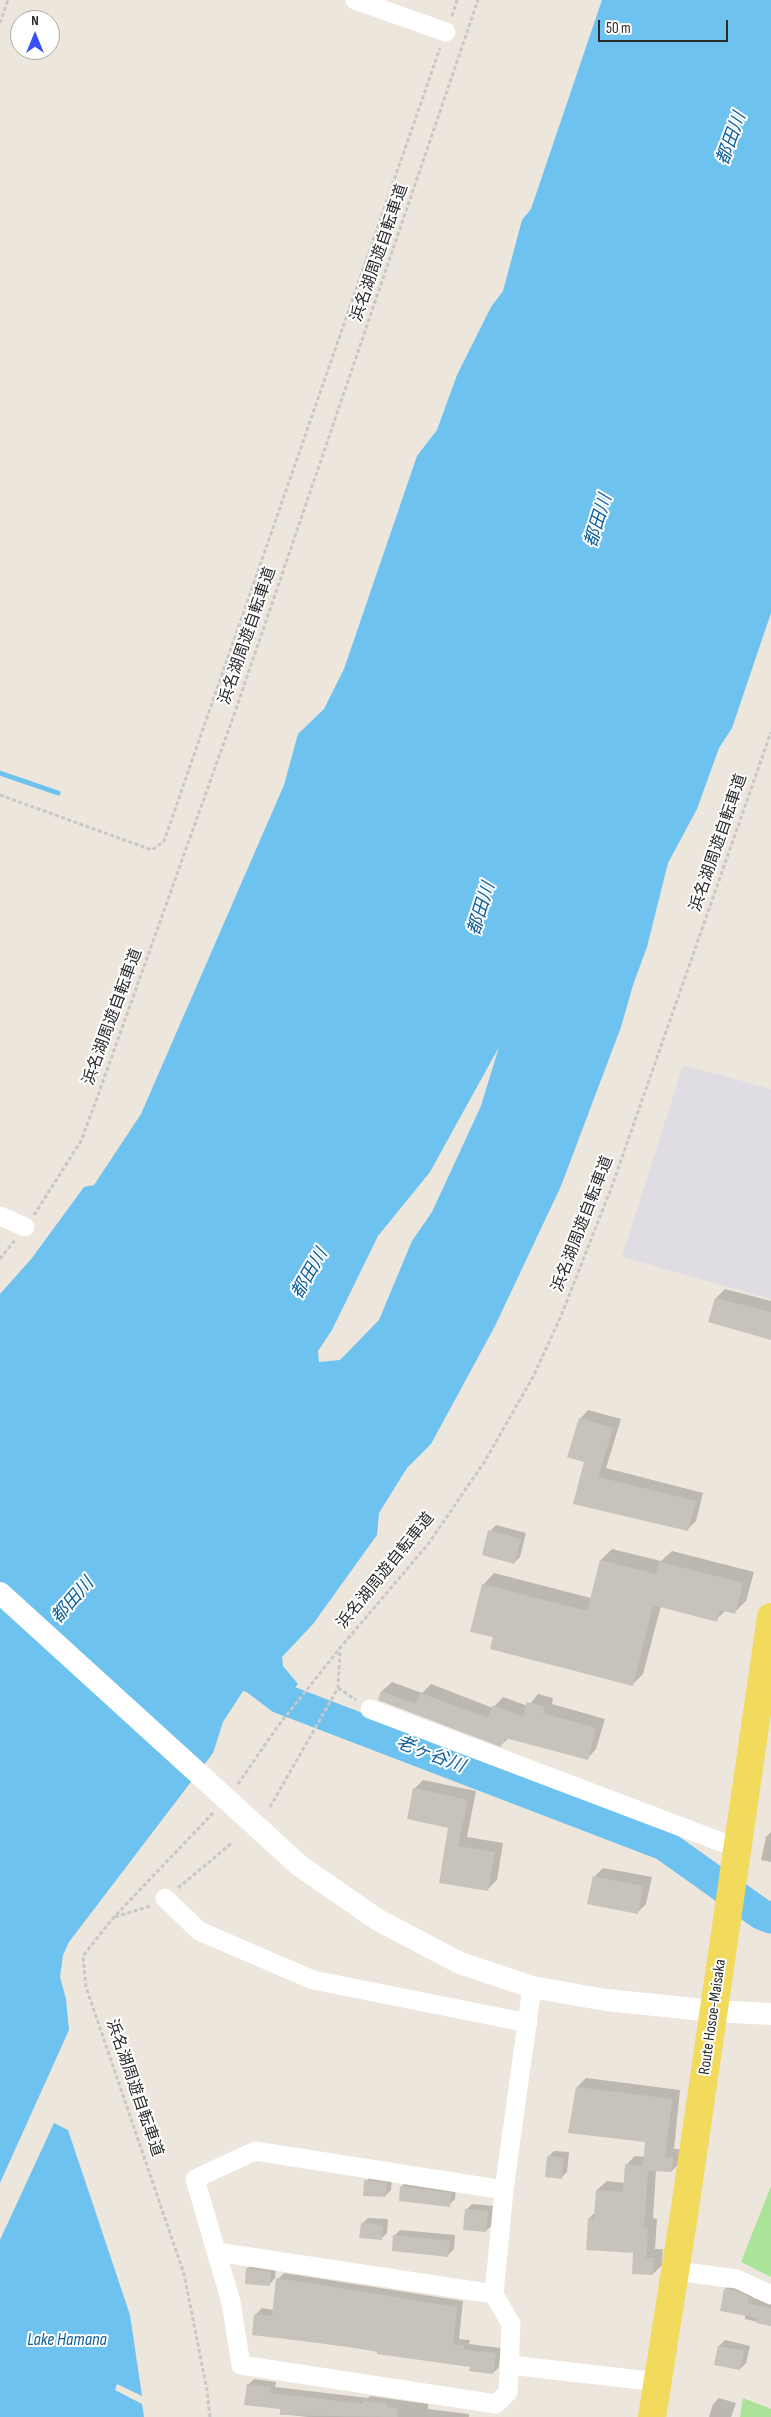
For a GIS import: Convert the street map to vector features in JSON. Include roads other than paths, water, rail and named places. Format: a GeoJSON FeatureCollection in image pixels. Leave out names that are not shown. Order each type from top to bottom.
{"type":"FeatureCollection","features":[{"type":"Feature","properties":{"kind":"main road","name":"Route Hosoe-Maisaka"},"geometry":{"type":"LineString","coordinates":[[652,2417],[676,2271],[729,1915],[771,1617]]}},
{"type":"Feature","properties":{"kind":"street"},"geometry":{"type":"LineString","coordinates":[[355,0],[446,32]]}},
{"type":"Feature","properties":{"kind":"street"},"geometry":{"type":"LineString","coordinates":[[0,1216],[25,1227]]}},
{"type":"Feature","properties":{"kind":"street"},"geometry":{"type":"LineString","coordinates":[[0,1593],[300,1866],[378,1920],[460,1963],[532,1988],[606,2000],[714,2011],[771,2014]]}},
{"type":"Feature","properties":{"kind":"street"},"geometry":{"type":"LineString","coordinates":[[370,1710],[736,1859]]}},
{"type":"Feature","properties":{"kind":"street"},"geometry":{"type":"LineString","coordinates":[[165,1898],[199,1931],[313,1980],[528,2023]]}},
{"type":"Feature","properties":{"kind":"street"},"geometry":{"type":"LineString","coordinates":[[504,2190],[255,2151],[195,2179],[231,2302],[241,2364],[496,2404],[508,2392],[511,2324],[494,2294],[504,2190],[532,1988]]}},
{"type":"Feature","properties":{"kind":"street"},"geometry":{"type":"LineString","coordinates":[[217,2252],[494,2294]]}},
{"type":"Feature","properties":{"kind":"street"},"geometry":{"type":"LineString","coordinates":[[676,2271],[737,2279],[771,2295]]}},
{"type":"Feature","properties":{"kind":"street"},"geometry":{"type":"LineString","coordinates":[[510,2365],[658,2382]]}},
{"type":"Feature","properties":{"kind":"water","name":"都田川"},"geometry":{"type":"Polygon","coordinates":[[[602,0],[771,0],[771,613],[732,728],[719,748],[697,809],[668,863],[647,947],[633,985],[621,1027],[561,1186],[495,1326],[431,1444],[407,1468],[379,1513],[377,1535],[313,1624],[282,1657],[283,1666],[298,1684],[282,1703],[243,1691],[223,1722],[213,1753],[69,1942],[63,1955],[60,1977],[66,1999],[69,2030],[0,2183],[0,1294],[32,1258],[84,1187],[94,1185],[141,1114],[284,785],[298,734],[324,709],[344,669],[417,456],[437,430],[457,375],[491,307],[503,291],[522,220],[531,209],[602,0]],[[499,1047],[430,1172],[378,1236],[332,1330],[318,1351],[319,1362],[340,1360],[379,1320],[412,1241],[432,1212],[481,1106],[499,1047]]]}},
{"type":"Feature","properties":{"kind":"water","name":"Lake Hamana"},"geometry":{"type":"Polygon","coordinates":[[[54,2123],[68,2130],[130,2315],[142,2396],[117,2384],[115,2390],[142,2404],[144,2417],[0,2417],[0,2240],[54,2123]]]}},
{"type":"Feature","properties":{"kind":"waterway"},"geometry":{"type":"LineString","coordinates":[[0,773],[58,793]]}},
{"type":"Feature","properties":{"kind":"waterway","name":"老ヶ谷川"},"geometry":{"type":"LineString","coordinates":[[251,1676],[280,1698],[664,1845],[761,1914],[771,1918]]}}]}
